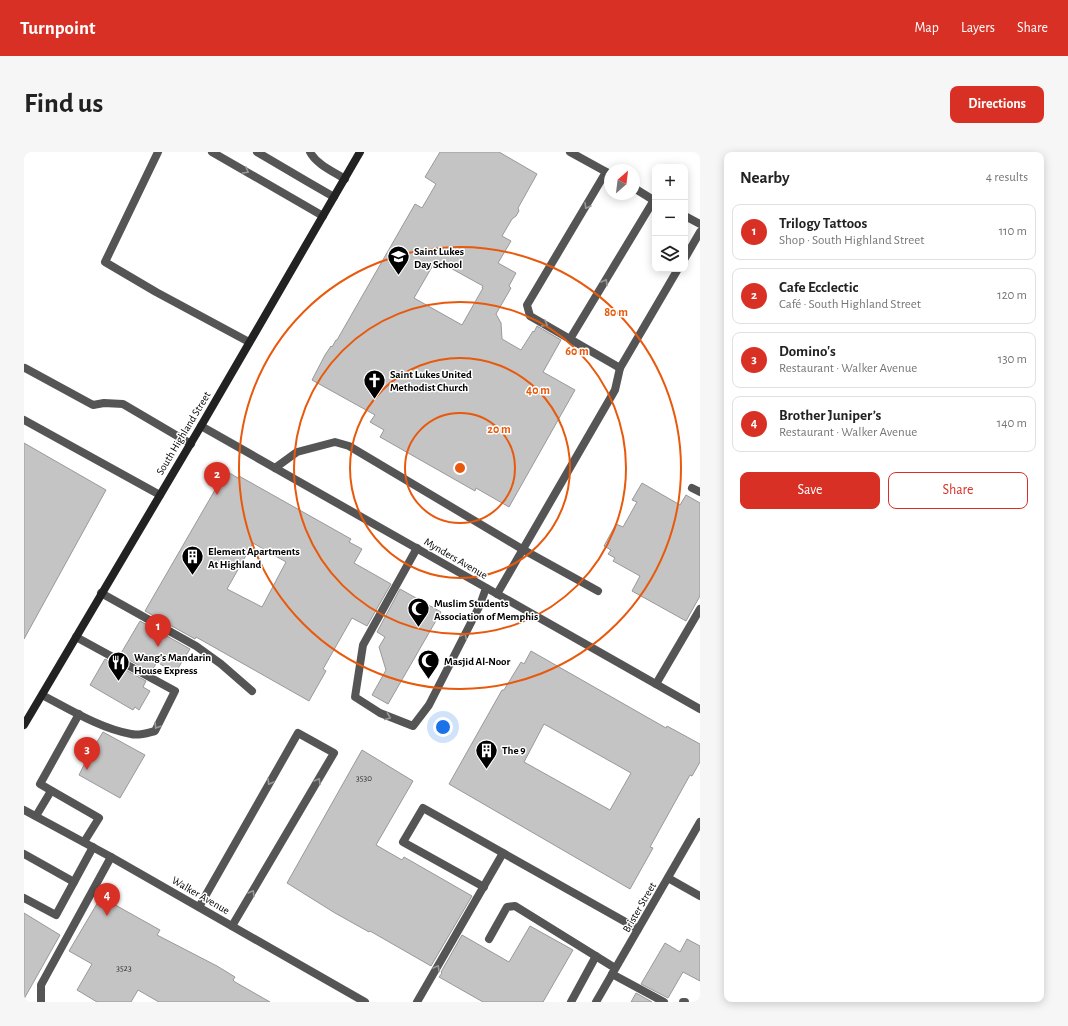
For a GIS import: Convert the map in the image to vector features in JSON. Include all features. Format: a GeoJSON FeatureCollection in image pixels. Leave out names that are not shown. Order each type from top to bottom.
{"type":"FeatureCollection","features":[{"type":"Feature","properties":{"kind":"main road","name":"South Highland Street"},"geometry":{"type":"LineString","coordinates":[[24,725],[101,593],[191,444],[360,152]]}},
{"type":"Feature","properties":{"kind":"street"},"geometry":{"type":"LineString","coordinates":[[158,152],[105,262],[156,292],[250,342]]}},
{"type":"Feature","properties":{"kind":"street"},"geometry":{"type":"LineString","coordinates":[[212,152],[323,216]]}},
{"type":"Feature","properties":{"kind":"street"},"geometry":{"type":"LineString","coordinates":[[257,152],[334,196]]}},
{"type":"Feature","properties":{"kind":"street"},"geometry":{"type":"LineString","coordinates":[[310,152],[319,162],[344,179]]}},
{"type":"Feature","properties":{"kind":"street"},"geometry":{"type":"LineString","coordinates":[[570,152],[604,171]]}},
{"type":"Feature","properties":{"kind":"street"},"geometry":{"type":"LineString","coordinates":[[604,180],[527,305],[530,316],[620,368]]}},
{"type":"Feature","properties":{"kind":"street"},"geometry":{"type":"LineString","coordinates":[[640,192],[652,199]]}},
{"type":"Feature","properties":{"kind":"street"},"geometry":{"type":"LineString","coordinates":[[570,339],[652,203]]}},
{"type":"Feature","properties":{"kind":"street"},"geometry":{"type":"LineString","coordinates":[[688,218],[700,224]]}},
{"type":"Feature","properties":{"kind":"street"},"geometry":{"type":"LineString","coordinates":[[688,253],[700,232]]}},
{"type":"Feature","properties":{"kind":"street"},"geometry":{"type":"LineString","coordinates":[[497,594],[614,390],[620,368],[676,272]]}},
{"type":"Feature","properties":{"kind":"street"},"geometry":{"type":"LineString","coordinates":[[24,368],[93,405],[104,403],[123,404],[191,444]]}},
{"type":"Feature","properties":{"kind":"street"},"geometry":{"type":"LineString","coordinates":[[24,420],[160,495]]}},
{"type":"Feature","properties":{"kind":"street","name":"Mynders Avenue"},"geometry":{"type":"LineString","coordinates":[[201,426],[700,709]]}},
{"type":"Feature","properties":{"kind":"street"},"geometry":{"type":"LineString","coordinates":[[275,468],[297,452],[335,442],[349,446],[522,549],[598,591]]}},
{"type":"Feature","properties":{"kind":"street"},"geometry":{"type":"LineString","coordinates":[[692,488],[700,492]]}},
{"type":"Feature","properties":{"kind":"street"},"geometry":{"type":"LineString","coordinates":[[417,548],[364,645],[355,697],[380,713],[413,726],[429,705],[480,605],[486,588]]}},
{"type":"Feature","properties":{"kind":"street"},"geometry":{"type":"LineString","coordinates":[[101,593],[196,646],[221,664],[252,691]]}},
{"type":"Feature","properties":{"kind":"street"},"geometry":{"type":"LineString","coordinates":[[656,684],[700,609]]}},
{"type":"Feature","properties":{"kind":"street"},"geometry":{"type":"LineString","coordinates":[[42,695],[102,726],[131,734],[144,734],[155,731],[175,691],[76,637]]}},
{"type":"Feature","properties":{"kind":"street"},"geometry":{"type":"LineString","coordinates":[[79,714],[40,784],[99,818],[84,842]]}},
{"type":"Feature","properties":{"kind":"street"},"geometry":{"type":"LineString","coordinates":[[199,907],[298,733],[334,753],[232,926]]}},
{"type":"Feature","properties":{"kind":"street"},"geometry":{"type":"LineString","coordinates":[[36,816],[51,790]]}},
{"type":"Feature","properties":{"kind":"street"},"geometry":{"type":"LineString","coordinates":[[482,891],[403,842],[423,808],[638,929]]}},
{"type":"Feature","properties":{"kind":"street","name":"Walker Avenue"},"geometry":{"type":"LineString","coordinates":[[24,810],[111,857],[365,1002]]}},
{"type":"Feature","properties":{"kind":"street","name":"Brister Street"},"geometry":{"type":"LineString","coordinates":[[596,1002],[700,822]]}},
{"type":"Feature","properties":{"kind":"street"},"geometry":{"type":"LineString","coordinates":[[24,898],[56,915],[93,847]]}},
{"type":"Feature","properties":{"kind":"street"},"geometry":{"type":"LineString","coordinates":[[417,1002],[503,853]]}},
{"type":"Feature","properties":{"kind":"street"},"geometry":{"type":"LineString","coordinates":[[24,854],[74,882]]}},
{"type":"Feature","properties":{"kind":"street"},"geometry":{"type":"LineString","coordinates":[[41,1002],[41,985],[111,857]]}},
{"type":"Feature","properties":{"kind":"street"},"geometry":{"type":"LineString","coordinates":[[668,878],[700,896]]}},
{"type":"Feature","properties":{"kind":"street"},"geometry":{"type":"LineString","coordinates":[[489,939],[507,907],[515,906],[596,956],[614,971],[664,1002]]}},
{"type":"Feature","properties":{"kind":"street"},"geometry":{"type":"LineString","coordinates":[[571,1002],[596,956]]}},
{"type":"Feature","properties":{"kind":"building"},"geometry":{"type":"Polygon","coordinates":[[[440,152],[499,152],[537,174],[518,208],[519,211],[512,219],[502,236],[511,241],[498,263],[516,273],[509,286],[511,288],[496,314],[501,323],[502,339],[521,350],[537,326],[561,340],[543,372],[575,390],[509,507],[476,488],[475,491],[380,437],[384,430],[370,422],[375,415],[312,380],[325,355],[337,340],[415,204],[422,208],[436,184],[425,177],[440,152]],[[436,260],[414,298],[462,325],[483,286],[436,260]]]}},
{"type":"Feature","properties":{"kind":"building"},"geometry":{"type":"Polygon","coordinates":[[[24,443],[106,490],[24,639],[24,443]]]}},
{"type":"Feature","properties":{"kind":"building","name":"Element Apartments At Highland"},"geometry":{"type":"Polygon","coordinates":[[[226,471],[238,478],[239,476],[351,539],[349,542],[362,549],[354,563],[391,584],[367,626],[352,618],[323,669],[326,671],[309,701],[196,637],[195,639],[145,611],[226,471]],[[253,543],[227,589],[262,607],[286,562],[253,543]]]}},
{"type":"Feature","properties":{"kind":"building"},"geometry":{"type":"Polygon","coordinates":[[[642,483],[680,505],[686,495],[700,503],[700,596],[686,621],[632,591],[640,576],[613,561],[615,558],[608,554],[611,550],[604,546],[616,524],[623,527],[637,502],[632,500],[642,483]]]}},
{"type":"Feature","properties":{"kind":"building"},"geometry":{"type":"Polygon","coordinates":[[[400,589],[441,612],[388,704],[372,695],[386,670],[379,647],[385,637],[377,632],[400,589]]]}},
{"type":"Feature","properties":{"kind":"building"},"geometry":{"type":"Polygon","coordinates":[[[140,621],[190,649],[175,673],[157,662],[151,672],[120,655],[140,621]]]}},
{"type":"Feature","properties":{"kind":"building","name":"The 9"},"geometry":{"type":"Polygon","coordinates":[[[531,651],[666,728],[667,726],[700,744],[700,762],[692,776],[690,775],[650,847],[653,848],[630,889],[449,784],[502,690],[504,690],[521,662],[524,664],[531,651]],[[544,724],[524,762],[610,810],[631,773],[544,724]]]}},
{"type":"Feature","properties":{"kind":"building","name":"Wang's Mandarin House Express"},"geometry":{"type":"Polygon","coordinates":[[[105,659],[146,681],[143,687],[150,691],[139,710],[135,707],[133,710],[90,685],[105,659]]]}},
{"type":"Feature","properties":{"kind":"building"},"geometry":{"type":"Polygon","coordinates":[[[103,732],[145,755],[120,798],[79,775],[103,732]]]}},
{"type":"Feature","properties":{"kind":"building"},"geometry":{"type":"Polygon","coordinates":[[[362,750],[413,781],[376,845],[402,860],[404,857],[472,896],[431,966],[335,913],[287,883],[362,750]]]}},
{"type":"Feature","properties":{"kind":"building"},"geometry":{"type":"Polygon","coordinates":[[[101,897],[160,930],[157,935],[217,966],[235,977],[233,980],[235,982],[270,1002],[159,1002],[138,990],[131,1002],[97,1002],[77,990],[92,964],[69,951],[101,897]]]}},
{"type":"Feature","properties":{"kind":"building"},"geometry":{"type":"Polygon","coordinates":[[[24,913],[60,935],[24,999],[24,913]]]}},
{"type":"Feature","properties":{"kind":"building"},"geometry":{"type":"Polygon","coordinates":[[[530,926],[573,950],[543,1002],[483,1002],[439,977],[462,935],[509,962],[530,926]]]}},
{"type":"Feature","properties":{"kind":"building"},"geometry":{"type":"Polygon","coordinates":[[[687,939],[700,946],[700,981],[683,972],[668,998],[641,984],[665,943],[680,952],[687,939]]]}},
{"type":"Feature","properties":{"kind":"building"},"geometry":{"type":"Polygon","coordinates":[[[636,993],[652,1002],[631,1002],[636,993]]]}},
{"type":"Feature","properties":{"kind":"place","name":"Saint Lukes Day School"},"geometry":{"type":"Point","coordinates":[398,276]}},
{"type":"Feature","properties":{"kind":"place","name":"Saint Lukes United Methodist Church"},"geometry":{"type":"Point","coordinates":[374,400]}},
{"type":"Feature","properties":{"kind":"place","name":"Cafe Ecclectic"},"geometry":{"type":"Point","coordinates":[217,495]}},
{"type":"Feature","properties":{"kind":"place","name":"Element Apartments At Highland"},"geometry":{"type":"Point","coordinates":[193,576]}},
{"type":"Feature","properties":{"kind":"place","name":"Muslim Students Association of Memphis"},"geometry":{"type":"Point","coordinates":[418,628]}},
{"type":"Feature","properties":{"kind":"place","name":"Trilogy Tattoos"},"geometry":{"type":"Point","coordinates":[158,647]}},
{"type":"Feature","properties":{"kind":"place","name":"Masjid Al-Noor"},"geometry":{"type":"Point","coordinates":[428,680]}},
{"type":"Feature","properties":{"kind":"place","name":"Wang's Mandarin House Express"},"geometry":{"type":"Point","coordinates":[118,682]}},
{"type":"Feature","properties":{"kind":"place","name":"Domino's"},"geometry":{"type":"Point","coordinates":[87,770]}},
{"type":"Feature","properties":{"kind":"place","name":"The 9"},"geometry":{"type":"Point","coordinates":[486,770]}},
{"type":"Feature","properties":{"kind":"place","name":"Brother Juniper’s"},"geometry":{"type":"Point","coordinates":[107,916]}}]}
